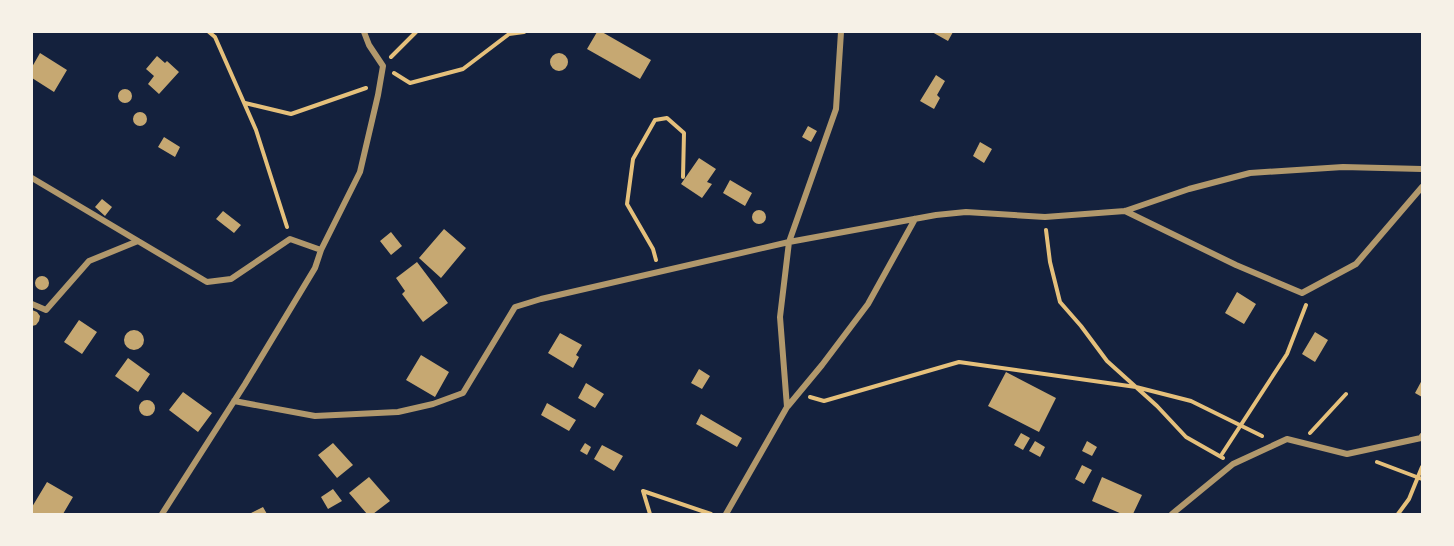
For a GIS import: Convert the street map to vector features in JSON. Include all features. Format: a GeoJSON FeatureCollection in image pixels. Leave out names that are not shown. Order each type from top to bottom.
{"type":"FeatureCollection","features":[{"type":"Feature","properties":{"kind":"street"},"geometry":{"type":"LineString","coordinates":[[162,514],[315,268],[321,250],[360,172],[383,66],[369,45],[364,32]]}},
{"type":"Feature","properties":{"kind":"street"},"geometry":{"type":"LineString","coordinates":[[787,407],[780,317],[789,242],[836,109],[841,32]]}},
{"type":"Feature","properties":{"kind":"street"},"geometry":{"type":"LineString","coordinates":[[234,400],[315,416],[398,412],[433,404],[463,393],[515,307],[789,242],[966,212],[1045,217],[1125,211],[1189,189],[1250,173],[1343,167],[1422,169]]}},
{"type":"Feature","properties":{"kind":"street"},"geometry":{"type":"LineString","coordinates":[[32,178],[207,282],[231,279],[290,239],[321,250]]}},
{"type":"Feature","properties":{"kind":"street"},"geometry":{"type":"LineString","coordinates":[[1125,211],[1236,265],[1302,292],[1356,264],[1422,187]]}},
{"type":"Feature","properties":{"kind":"street"},"geometry":{"type":"LineString","coordinates":[[726,514],[787,407],[868,304],[915,219]]}},
{"type":"Feature","properties":{"kind":"street"},"geometry":{"type":"LineString","coordinates":[[32,304],[46,310],[89,261],[138,241]]}},
{"type":"Feature","properties":{"kind":"street"},"geometry":{"type":"LineString","coordinates":[[1172,514],[1233,464],[1287,439],[1347,453],[1422,436]]}},
{"type":"Feature","properties":{"kind":"path"},"geometry":{"type":"LineString","coordinates":[[209,32],[216,37],[256,130],[290,239]]}},
{"type":"Feature","properties":{"kind":"path"},"geometry":{"type":"LineString","coordinates":[[416,32],[383,66],[410,83],[463,69],[509,34],[524,32]]}},
{"type":"Feature","properties":{"kind":"path"},"geometry":{"type":"LineString","coordinates":[[244,103],[291,114],[380,83]]}},
{"type":"Feature","properties":{"kind":"path"},"geometry":{"type":"LineString","coordinates":[[659,272],[653,249],[627,204],[633,159],[655,120],[667,118],[684,133],[683,177]]}},
{"type":"Feature","properties":{"kind":"path"},"geometry":{"type":"LineString","coordinates":[[1045,217],[1050,262],[1060,302],[1107,361],[1157,406],[1186,437],[1233,464]]}},
{"type":"Feature","properties":{"kind":"path"},"geometry":{"type":"LineString","coordinates":[[1213,481],[1221,456],[1287,354],[1306,304],[1302,292]]}},
{"type":"Feature","properties":{"kind":"path"},"geometry":{"type":"LineString","coordinates":[[797,394],[824,401],[959,362],[1136,387],[1191,401],[1262,436],[1287,439],[1310,434],[1346,394]]}},
{"type":"Feature","properties":{"kind":"path"},"geometry":{"type":"LineString","coordinates":[[1375,462],[1420,478]]}},
{"type":"Feature","properties":{"kind":"path"},"geometry":{"type":"LineString","coordinates":[[1398,514],[1420,478],[1422,467]]}},
{"type":"Feature","properties":{"kind":"path"},"geometry":{"type":"LineString","coordinates":[[650,514],[643,491],[711,514]]}},
{"type":"Feature","properties":{"kind":"building"},"geometry":{"type":"Polygon","coordinates":[[[597,32],[602,32],[651,60],[640,79],[587,49],[597,32]]]}},
{"type":"Feature","properties":{"kind":"building"},"geometry":{"type":"Polygon","coordinates":[[[932,32],[953,32],[948,41],[932,32]]]}},
{"type":"Feature","properties":{"kind":"building"},"geometry":{"type":"Polygon","coordinates":[[[40,53],[67,70],[54,92],[32,78],[32,67],[40,53]]]}},
{"type":"Feature","properties":{"kind":"building"},"geometry":{"type":"Polygon","coordinates":[[[555,53],[563,53],[568,58],[566,69],[555,71],[550,66],[550,58],[555,53]]]}},
{"type":"Feature","properties":{"kind":"building"},"geometry":{"type":"Polygon","coordinates":[[[157,56],[165,63],[167,61],[179,72],[159,94],[148,84],[154,76],[146,69],[157,56]]]}},
{"type":"Feature","properties":{"kind":"building"},"geometry":{"type":"Polygon","coordinates":[[[936,75],[945,81],[937,95],[940,98],[934,109],[920,101],[936,75]]]}},
{"type":"Feature","properties":{"kind":"building"},"geometry":{"type":"Polygon","coordinates":[[[122,89],[128,89],[132,96],[128,103],[122,103],[118,99],[118,93],[122,89]]]}},
{"type":"Feature","properties":{"kind":"building"},"geometry":{"type":"Polygon","coordinates":[[[140,112],[145,114],[147,119],[145,124],[140,126],[135,124],[133,119],[135,114],[140,112]]]}},
{"type":"Feature","properties":{"kind":"building"},"geometry":{"type":"Polygon","coordinates":[[[808,126],[817,131],[811,142],[802,137],[808,126]]]}},
{"type":"Feature","properties":{"kind":"building"},"geometry":{"type":"Polygon","coordinates":[[[164,137],[180,147],[175,157],[158,147],[164,137]]]}},
{"type":"Feature","properties":{"kind":"building"},"geometry":{"type":"Polygon","coordinates":[[[980,142],[992,149],[984,163],[973,156],[980,142]]]}},
{"type":"Feature","properties":{"kind":"building"},"geometry":{"type":"Polygon","coordinates":[[[699,158],[716,169],[707,182],[712,184],[702,198],[681,184],[699,158]]]}},
{"type":"Feature","properties":{"kind":"building"},"geometry":{"type":"Polygon","coordinates":[[[730,180],[752,193],[745,206],[723,193],[730,180]]]}},
{"type":"Feature","properties":{"kind":"building"},"geometry":{"type":"Polygon","coordinates":[[[102,199],[112,207],[105,216],[95,207],[102,199]]]}},
{"type":"Feature","properties":{"kind":"building"},"geometry":{"type":"Polygon","coordinates":[[[756,210],[762,210],[766,217],[762,224],[756,224],[752,220],[752,214],[756,210]]]}},
{"type":"Feature","properties":{"kind":"building"},"geometry":{"type":"Polygon","coordinates":[[[223,211],[241,225],[234,233],[216,219],[223,211]]]}},
{"type":"Feature","properties":{"kind":"building"},"geometry":{"type":"Polygon","coordinates":[[[444,229],[466,248],[441,278],[419,258],[444,229]]]}},
{"type":"Feature","properties":{"kind":"building"},"geometry":{"type":"Polygon","coordinates":[[[391,232],[402,246],[391,255],[380,241],[391,232]]]}},
{"type":"Feature","properties":{"kind":"building"},"geometry":{"type":"Polygon","coordinates":[[[417,262],[448,303],[423,322],[402,294],[405,291],[396,278],[417,262]]]}},
{"type":"Feature","properties":{"kind":"building"},"geometry":{"type":"Polygon","coordinates":[[[39,276],[45,276],[49,283],[45,290],[39,290],[35,286],[35,280],[39,276]]]}},
{"type":"Feature","properties":{"kind":"building"},"geometry":{"type":"Polygon","coordinates":[[[1237,292],[1256,304],[1244,324],[1225,313],[1237,292]]]}},
{"type":"Feature","properties":{"kind":"building"},"geometry":{"type":"Polygon","coordinates":[[[32,310],[40,316],[36,325],[32,326],[32,310]]]}},
{"type":"Feature","properties":{"kind":"building"},"geometry":{"type":"Polygon","coordinates":[[[79,320],[97,332],[82,354],[64,342],[79,320]]]}},
{"type":"Feature","properties":{"kind":"building"},"geometry":{"type":"Polygon","coordinates":[[[134,330],[141,333],[144,340],[141,347],[134,350],[127,347],[124,340],[127,333],[134,330]]]}},
{"type":"Feature","properties":{"kind":"building"},"geometry":{"type":"Polygon","coordinates":[[[1315,332],[1328,340],[1315,362],[1302,354],[1315,332]]]}},
{"type":"Feature","properties":{"kind":"building"},"geometry":{"type":"Polygon","coordinates":[[[560,333],[582,345],[576,355],[579,357],[573,368],[548,353],[560,333]]]}},
{"type":"Feature","properties":{"kind":"building"},"geometry":{"type":"Polygon","coordinates":[[[421,355],[449,372],[435,397],[406,380],[421,355]]]}},
{"type":"Feature","properties":{"kind":"building"},"geometry":{"type":"Polygon","coordinates":[[[128,358],[150,374],[138,392],[115,376],[128,358]]]}},
{"type":"Feature","properties":{"kind":"building"},"geometry":{"type":"Polygon","coordinates":[[[699,369],[710,376],[702,389],[691,383],[699,369]]]}},
{"type":"Feature","properties":{"kind":"building"},"geometry":{"type":"Polygon","coordinates":[[[1006,372],[1056,398],[1039,432],[988,406],[1006,372]]]}},
{"type":"Feature","properties":{"kind":"building"},"geometry":{"type":"Polygon","coordinates":[[[1422,380],[1422,397],[1415,393],[1422,380]]]}},
{"type":"Feature","properties":{"kind":"building"},"geometry":{"type":"Polygon","coordinates":[[[586,383],[604,394],[595,408],[578,398],[586,383]]]}},
{"type":"Feature","properties":{"kind":"building"},"geometry":{"type":"Polygon","coordinates":[[[183,392],[212,413],[198,432],[169,410],[183,392]]]}},
{"type":"Feature","properties":{"kind":"building"},"geometry":{"type":"Polygon","coordinates":[[[144,400],[150,400],[155,408],[153,414],[144,416],[139,411],[139,405],[144,400]]]}},
{"type":"Feature","properties":{"kind":"building"},"geometry":{"type":"Polygon","coordinates":[[[547,403],[576,420],[569,431],[541,415],[547,403]]]}},
{"type":"Feature","properties":{"kind":"building"},"geometry":{"type":"Polygon","coordinates":[[[701,414],[742,438],[737,447],[696,424],[701,414]]]}},
{"type":"Feature","properties":{"kind":"building"},"geometry":{"type":"Polygon","coordinates":[[[1021,433],[1030,438],[1023,450],[1014,445],[1021,433]]]}},
{"type":"Feature","properties":{"kind":"building"},"geometry":{"type":"Polygon","coordinates":[[[1035,441],[1045,447],[1040,457],[1029,451],[1035,441]]]}},
{"type":"Feature","properties":{"kind":"building"},"geometry":{"type":"Polygon","coordinates":[[[1087,441],[1097,447],[1092,456],[1082,451],[1087,441]]]}},
{"type":"Feature","properties":{"kind":"building"},"geometry":{"type":"Polygon","coordinates":[[[333,443],[353,465],[337,478],[318,455],[333,443]]]}},
{"type":"Feature","properties":{"kind":"building"},"geometry":{"type":"Polygon","coordinates":[[[585,443],[591,447],[587,455],[580,451],[585,443]]]}},
{"type":"Feature","properties":{"kind":"building"},"geometry":{"type":"Polygon","coordinates":[[[602,445],[623,456],[614,471],[594,459],[602,445]]]}},
{"type":"Feature","properties":{"kind":"building"},"geometry":{"type":"Polygon","coordinates":[[[1082,465],[1092,470],[1084,484],[1075,479],[1082,465]]]}},
{"type":"Feature","properties":{"kind":"building"},"geometry":{"type":"Polygon","coordinates":[[[369,477],[390,501],[373,514],[367,514],[349,493],[369,477]]]}},
{"type":"Feature","properties":{"kind":"building"},"geometry":{"type":"Polygon","coordinates":[[[1102,477],[1142,495],[1133,514],[1122,514],[1092,501],[1102,477]]]}},
{"type":"Feature","properties":{"kind":"building"},"geometry":{"type":"Polygon","coordinates":[[[47,482],[73,497],[63,514],[32,514],[32,507],[47,482]]]}},
{"type":"Feature","properties":{"kind":"building"},"geometry":{"type":"Polygon","coordinates":[[[333,489],[342,501],[328,509],[321,497],[333,489]]]}},
{"type":"Feature","properties":{"kind":"building"},"geometry":{"type":"Polygon","coordinates":[[[263,507],[267,514],[249,514],[263,507]]]}}]}
